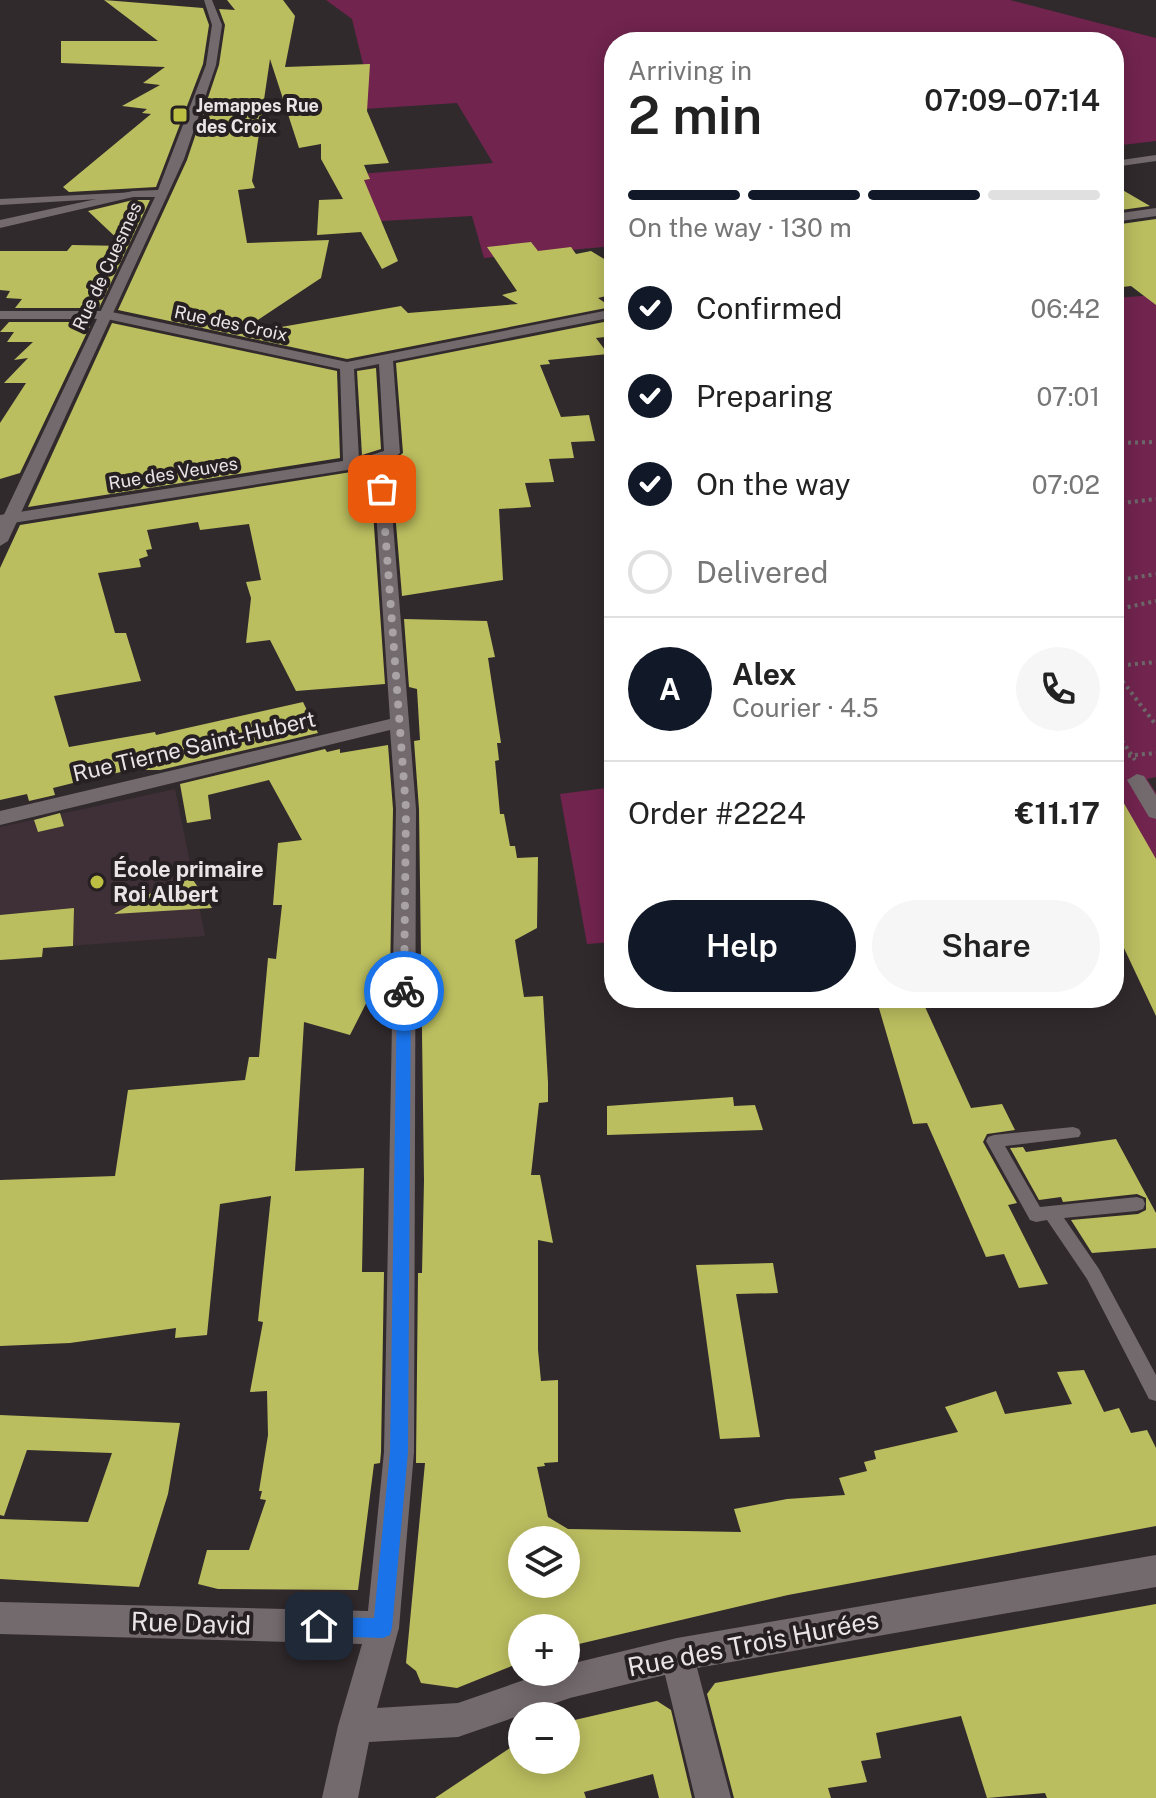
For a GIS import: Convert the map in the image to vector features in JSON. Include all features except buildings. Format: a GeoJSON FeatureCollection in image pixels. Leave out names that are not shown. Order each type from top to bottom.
{"type":"FeatureCollection","features":[{"type":"Feature","properties":{"kind":"street","name":"Rue de Cuesmes"},"geometry":{"type":"LineString","coordinates":[[0,541],[5,520],[107,315],[178,159],[211,65],[217,25],[208,0]]}},
{"type":"Feature","properties":{"kind":"street"},"geometry":{"type":"LineString","coordinates":[[1124,163],[1156,158]]}},
{"type":"Feature","properties":{"kind":"street"},"geometry":{"type":"LineString","coordinates":[[0,202],[162,193]]}},
{"type":"Feature","properties":{"kind":"street"},"geometry":{"type":"LineString","coordinates":[[0,224],[133,194]]}},
{"type":"Feature","properties":{"kind":"street"},"geometry":{"type":"LineString","coordinates":[[42,215],[58,206],[54,200],[44,199]]}},
{"type":"Feature","properties":{"kind":"street"},"geometry":{"type":"LineString","coordinates":[[1124,217],[1156,212]]}},
{"type":"Feature","properties":{"kind":"street","name":"Rue des Croix"},"geometry":{"type":"LineString","coordinates":[[0,315],[107,315],[347,366]]}},
{"type":"Feature","properties":{"kind":"street"},"geometry":{"type":"LineString","coordinates":[[351,463],[347,366],[604,315]]}},
{"type":"Feature","properties":{"kind":"street"},"geometry":{"type":"LineString","coordinates":[[340,1798],[355,1726],[383,1628],[399,1452],[406,809],[380,460],[392,453],[386,358]]}},
{"type":"Feature","properties":{"kind":"street","name":"Rue des Veuves"},"geometry":{"type":"LineString","coordinates":[[5,520],[380,460]]}},
{"type":"Feature","properties":{"kind":"street","name":"Rue Tierne Saint-Hubert"},"geometry":{"type":"LineString","coordinates":[[0,818],[400,722]]}},
{"type":"Feature","properties":{"kind":"street"},"geometry":{"type":"LineString","coordinates":[[1137,780],[1156,812]]}},
{"type":"Feature","properties":{"kind":"street","name":"Rue des Trois Hurées"},"geometry":{"type":"LineString","coordinates":[[355,1726],[458,1720],[570,1681],[677,1655],[1156,1571]]}},
{"type":"Feature","properties":{"kind":"street","name":"Rue David"},"geometry":{"type":"LineString","coordinates":[[0,1618],[383,1628]]}},
{"type":"Feature","properties":{"kind":"street"},"geometry":{"type":"LineString","coordinates":[[677,1655],[713,1798]]}},
{"type":"Feature","properties":{"kind":"lane"},"geometry":{"type":"LineString","coordinates":[[1073,1133],[994,1141],[1036,1215],[1137,1204]]}},
{"type":"Feature","properties":{"kind":"lane"},"geometry":{"type":"LineString","coordinates":[[1051,1212],[1093,1274],[1156,1393]]}},
{"type":"Feature","properties":{"kind":"path"},"geometry":{"type":"LineString","coordinates":[[1124,443],[1156,442]]}},
{"type":"Feature","properties":{"kind":"path"},"geometry":{"type":"LineString","coordinates":[[1124,503],[1156,499]]}},
{"type":"Feature","properties":{"kind":"path"},"geometry":{"type":"LineString","coordinates":[[1124,579],[1156,574]]}},
{"type":"Feature","properties":{"kind":"path"},"geometry":{"type":"LineString","coordinates":[[1124,608],[1156,601]]}},
{"type":"Feature","properties":{"kind":"path"},"geometry":{"type":"LineString","coordinates":[[1124,667],[1156,662]]}},
{"type":"Feature","properties":{"kind":"path"},"geometry":{"type":"LineString","coordinates":[[1124,682],[1156,725]]}},
{"type":"Feature","properties":{"kind":"path"},"geometry":{"type":"LineString","coordinates":[[1124,742],[1135,756],[1137,780]]}},
{"type":"Feature","properties":{"kind":"path"},"geometry":{"type":"LineString","coordinates":[[1124,757],[1156,753]]}},
{"type":"Feature","properties":{"kind":"shaded area"},"geometry":{"type":"Polygon","coordinates":[[[326,0],[1010,0],[1156,38],[1156,141],[1124,145],[1124,32],[604,32],[604,247],[484,258],[472,216],[363,222],[348,175],[493,163],[457,103],[364,109],[363,64],[352,19],[326,0]]]}},
{"type":"Feature","properties":{"kind":"shaded area"},"geometry":{"type":"Polygon","coordinates":[[[1156,295],[1156,777],[1147,779],[1156,793],[1156,919],[1124,920],[1124,297],[1156,295]]]}},
{"type":"Feature","properties":{"kind":"shaded area"},"geometry":{"type":"Polygon","coordinates":[[[604,788],[604,943],[587,944],[560,794],[604,788]]]}},
{"type":"Feature","properties":{"kind":"shaded area","name":"École primaire Roi Albert"},"geometry":{"type":"Polygon","coordinates":[[[175,789],[205,936],[0,951],[0,827],[175,789]]]}},
{"type":"Feature","properties":{"kind":"way so far"},"geometry":{"type":"LineString","coordinates":[[382,489],[406,809],[404,991]]}},
{"type":"Feature","properties":{"kind":"place","name":"Jemappes Rue des Croix"},"geometry":{"type":"Point","coordinates":[180,115]}},
{"type":"Feature","properties":{"kind":"place","name":"École primaire Roi Albert"},"geometry":{"type":"Point","coordinates":[97,882]}},
{"type":"Feature","properties":{"kind":"route"},"geometry":{"type":"LineString","coordinates":[[319,1626],[383,1628],[399,1452],[404,991]]}}]}
